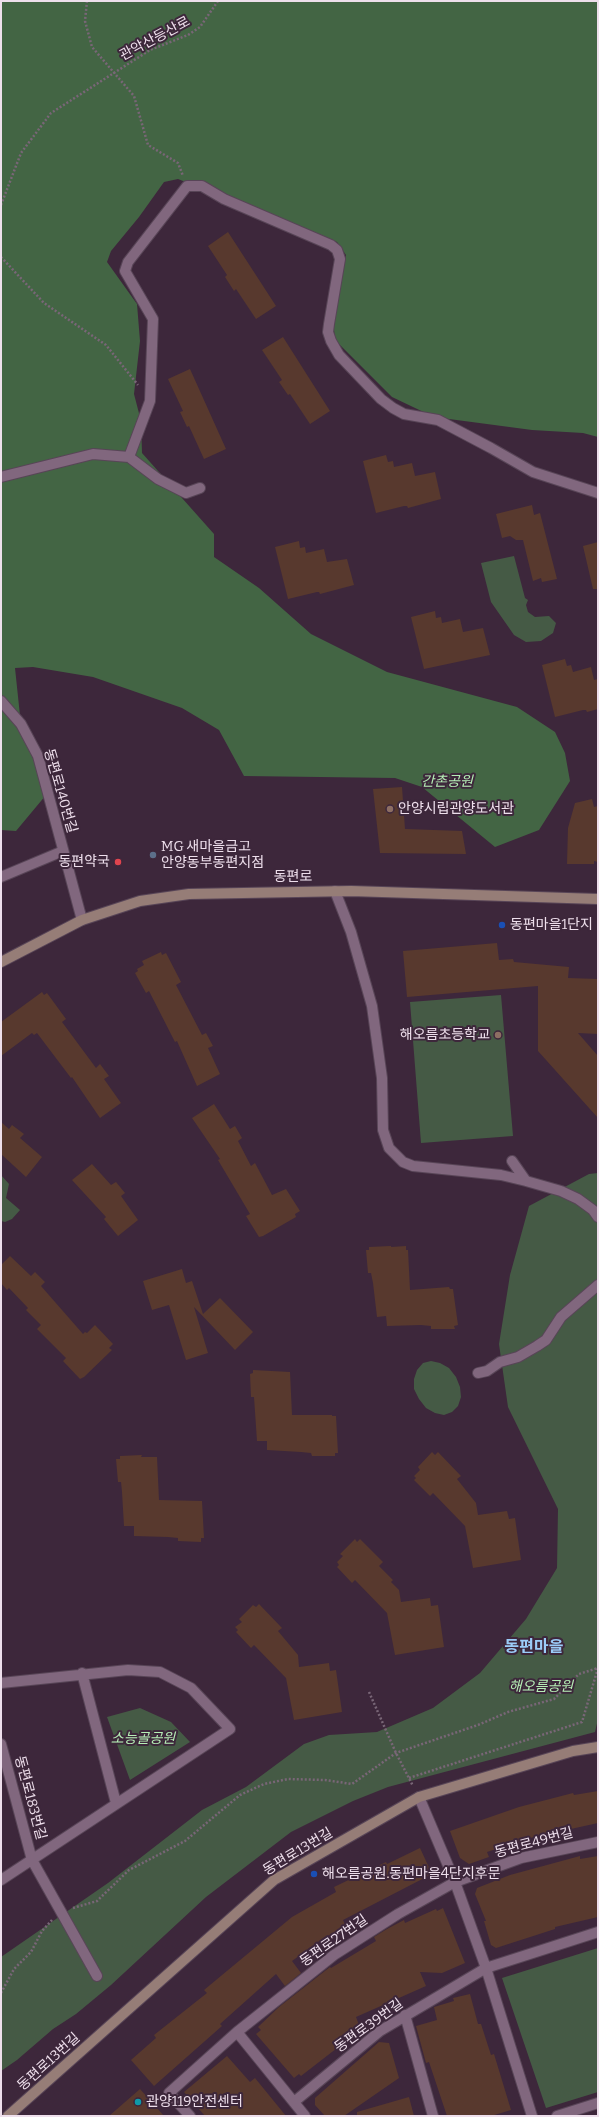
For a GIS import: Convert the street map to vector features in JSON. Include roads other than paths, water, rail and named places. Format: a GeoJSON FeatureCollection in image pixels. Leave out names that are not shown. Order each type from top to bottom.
{"type":"FeatureCollection","features":[{"type":"Feature","properties":{"kind":"street"},"geometry":{"type":"LineString","coordinates":[[130,457],[150,402],[153,319],[125,271],[128,262],[187,186],[202,186],[224,199],[331,245],[337,250],[340,259],[328,332],[339,355],[381,399],[404,414],[438,420],[533,472],[598,493]]}},
{"type":"Feature","properties":{"kind":"street"},"geometry":{"type":"LineString","coordinates":[[1,477],[93,454],[130,457],[158,480],[186,493],[200,488]]}},
{"type":"Feature","properties":{"kind":"street","name":"동편로140번길"},"geometry":{"type":"LineString","coordinates":[[1,701],[21,724],[38,756],[82,920]]}},
{"type":"Feature","properties":{"kind":"street"},"geometry":{"type":"LineString","coordinates":[[1,877],[63,851]]}},
{"type":"Feature","properties":{"kind":"street"},"geometry":{"type":"LineString","coordinates":[[335,891],[351,932],[372,1006],[382,1078],[384,1130],[389,1148],[403,1162],[414,1166],[501,1175],[561,1191],[578,1199],[593,1210],[598,1217]]}},
{"type":"Feature","properties":{"kind":"street","name":"동편로"},"geometry":{"type":"LineString","coordinates":[[1,962],[82,920],[140,901],[189,894],[335,891],[598,899]]}},
{"type":"Feature","properties":{"kind":"street"},"geometry":{"type":"LineString","coordinates":[[512,1161],[526,1181]]}},
{"type":"Feature","properties":{"kind":"street"},"geometry":{"type":"LineString","coordinates":[[478,1373],[487,1371],[500,1362],[518,1357],[546,1340],[561,1317],[598,1285]]}},
{"type":"Feature","properties":{"kind":"street","name":"동편로183번길"},"geometry":{"type":"LineString","coordinates":[[1,1683],[128,1670],[160,1672],[191,1688],[230,1729],[1,1880]]}},
{"type":"Feature","properties":{"kind":"street"},"geometry":{"type":"LineString","coordinates":[[82,1674],[116,1803]]}},
{"type":"Feature","properties":{"kind":"street","name":"동편로183번길"},"geometry":{"type":"LineString","coordinates":[[1,1744],[32,1860]]}},
{"type":"Feature","properties":{"kind":"street","name":"동편로13번길"},"geometry":{"type":"LineString","coordinates":[[8,2116],[274,1880],[419,1797],[566,1753],[598,1747]]}},
{"type":"Feature","properties":{"kind":"street"},"geometry":{"type":"LineString","coordinates":[[419,1797],[455,1882],[486,1968],[532,2116]]}},
{"type":"Feature","properties":{"kind":"street","name":"동편로49번길"},"geometry":{"type":"LineString","coordinates":[[455,1882],[521,1858],[598,1842]]}},
{"type":"Feature","properties":{"kind":"street"},"geometry":{"type":"LineString","coordinates":[[32,1860],[97,1976]]}},
{"type":"Feature","properties":{"kind":"street","name":"동편로27번길"},"geometry":{"type":"LineString","coordinates":[[190,2116],[169,2093],[237,2032],[334,1956],[398,1914],[455,1882]]}},
{"type":"Feature","properties":{"kind":"street","name":"동편로39번길"},"geometry":{"type":"LineString","coordinates":[[294,2102],[380,2031],[486,1968],[598,1932]]}},
{"type":"Feature","properties":{"kind":"street"},"geometry":{"type":"LineString","coordinates":[[405,2015],[433,2116]]}},
{"type":"Feature","properties":{"kind":"street"},"geometry":{"type":"LineString","coordinates":[[237,2032],[305,2116]]}},
{"type":"Feature","properties":{"kind":"street"},"geometry":{"type":"LineString","coordinates":[[557,2116],[598,2103]]}},
{"type":"Feature","properties":{"kind":"place","name":"안양시립관양도서관"},"geometry":{"type":"Point","coordinates":[390,809]}},
{"type":"Feature","properties":{"kind":"place","name":"MG 새마을금고 안양동부동편지점"},"geometry":{"type":"Point","coordinates":[153,855]}},
{"type":"Feature","properties":{"kind":"place","name":"동편약국"},"geometry":{"type":"Point","coordinates":[118,862]}},
{"type":"Feature","properties":{"kind":"place","name":"동편마을1단지"},"geometry":{"type":"Point","coordinates":[502,925]}},
{"type":"Feature","properties":{"kind":"place","name":"해오름초등학교"},"geometry":{"type":"Point","coordinates":[498,1035]}},
{"type":"Feature","properties":{"kind":"place","name":"해오름공원.동편마을4단지후문"},"geometry":{"type":"Point","coordinates":[314,1874]}},
{"type":"Feature","properties":{"kind":"place","name":"관양119안전센터"},"geometry":{"type":"Point","coordinates":[138,2102]}},
{"type":"Feature","properties":{"kind":"district","name":"동편마을"},"geometry":{"type":"Point","coordinates":[534,1648]}},
{"type":"Feature","properties":{"kind":"park label","name":"간촌공원"},"geometry":{"type":"Point","coordinates":[447,782]}},
{"type":"Feature","properties":{"kind":"park label","name":"해오름공원"},"geometry":{"type":"Point","coordinates":[541,1687]}},
{"type":"Feature","properties":{"kind":"park label","name":"소능골공원"},"geometry":{"type":"Point","coordinates":[143,1739]}}]}
